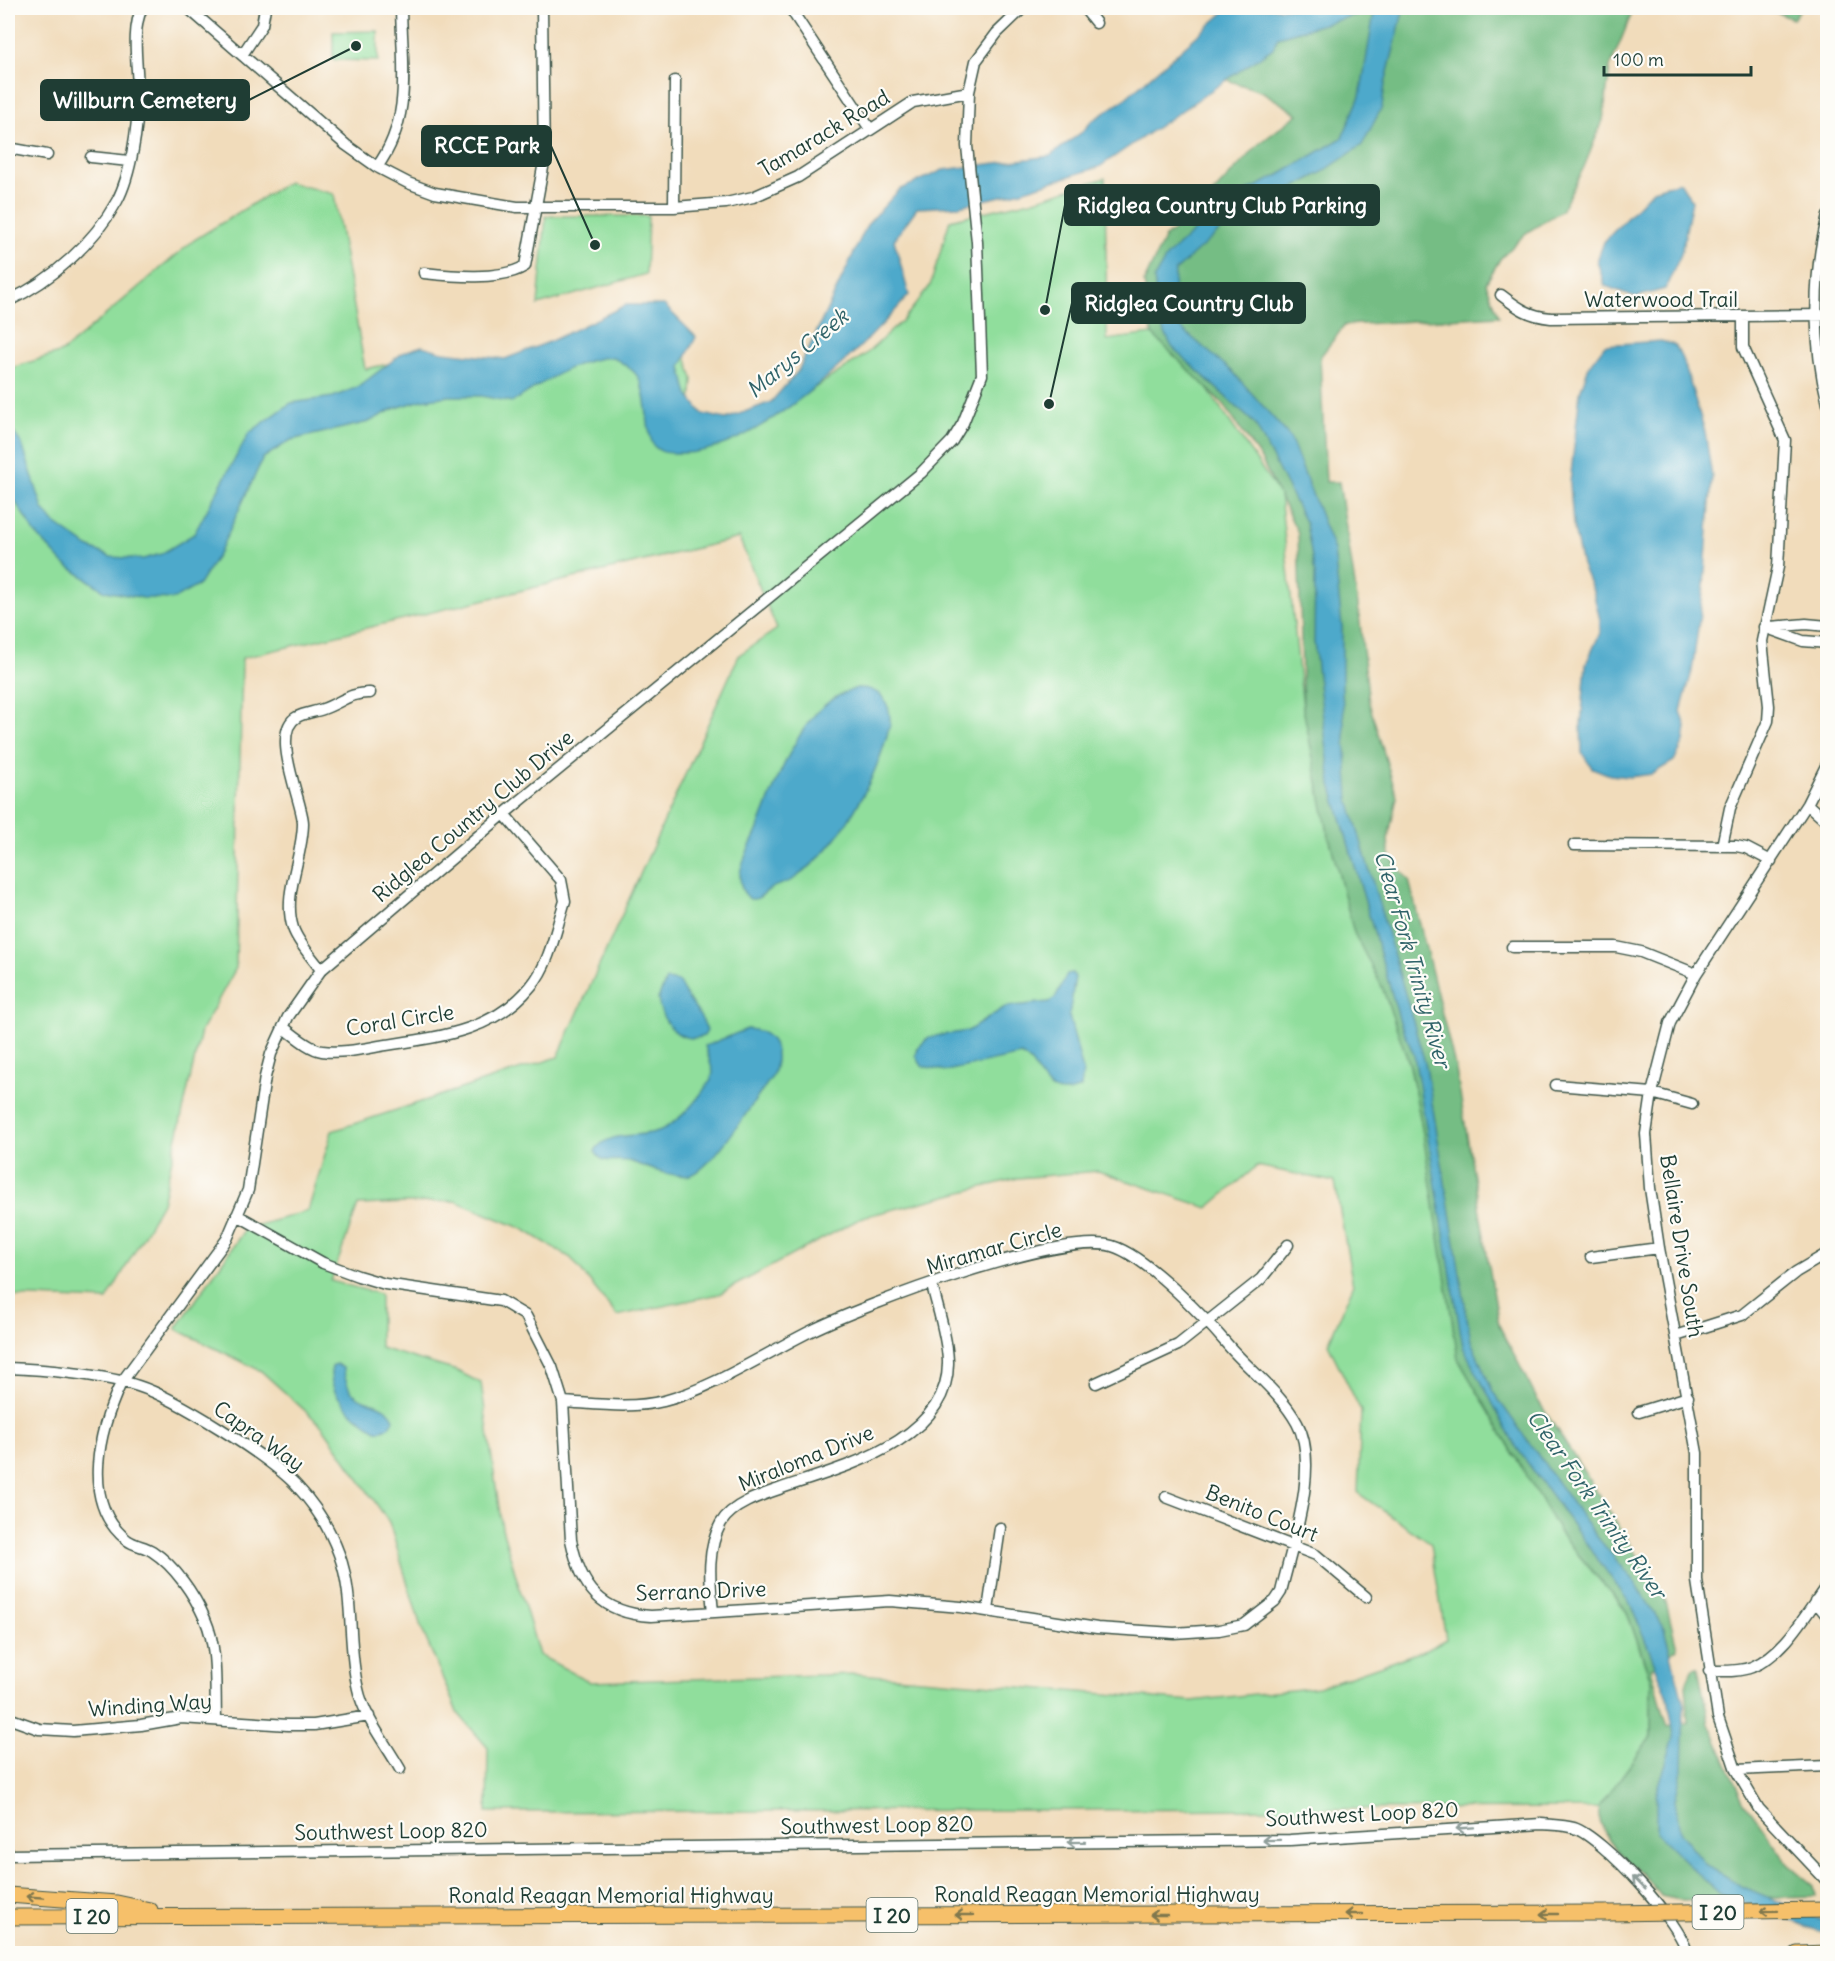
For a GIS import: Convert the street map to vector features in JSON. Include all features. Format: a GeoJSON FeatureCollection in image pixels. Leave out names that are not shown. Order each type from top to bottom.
{"type":"FeatureCollection","features":[{"type":"Feature","properties":{"kind":"highway"},"geometry":{"type":"LineString","coordinates":[[8,1895],[117,1903],[176,1916]]}},
{"type":"Feature","properties":{"kind":"highway","name":"Ronald Reagan Memorial Highway"},"geometry":{"type":"LineString","coordinates":[[8,1917],[1608,1913],[1827,1910]]}},
{"type":"Feature","properties":{"kind":"highway"},"geometry":{"type":"LineString","coordinates":[[1797,1953],[1827,1953]]}},
{"type":"Feature","properties":{"kind":"street"},"geometry":{"type":"LineString","coordinates":[[8,301],[27,292],[75,253],[106,218],[118,199],[129,161],[137,119],[138,34],[142,8]]}},
{"type":"Feature","properties":{"kind":"street","name":"Tamarack Road"},"geometry":{"type":"LineString","coordinates":[[188,8],[346,145],[376,167],[435,193],[517,207],[674,207],[726,203],[778,188],[914,102],[969,92]]}},
{"type":"Feature","properties":{"kind":"street"},"geometry":{"type":"LineString","coordinates":[[242,55],[262,25],[265,8]]}},
{"type":"Feature","properties":{"kind":"street"},"geometry":{"type":"LineString","coordinates":[[376,167],[390,148],[400,123],[401,8]]}},
{"type":"Feature","properties":{"kind":"street"},"geometry":{"type":"LineString","coordinates":[[424,273],[470,276],[516,272],[525,266],[544,162],[542,8]]}},
{"type":"Feature","properties":{"kind":"street"},"geometry":{"type":"LineString","coordinates":[[790,8],[870,129]]}},
{"type":"Feature","properties":{"kind":"street","name":"Ridglea Country Club Drive"},"geometry":{"type":"LineString","coordinates":[[216,1719],[212,1647],[206,1621],[181,1579],[150,1550],[138,1547],[126,1539],[104,1504],[99,1479],[99,1448],[109,1410],[121,1383],[227,1239],[248,1190],[265,1077],[283,1027],[321,970],[504,814],[942,453],[963,423],[982,375],[977,242],[968,146],[969,92],[976,61],[997,33],[1023,8]]}},
{"type":"Feature","properties":{"kind":"street"},"geometry":{"type":"LineString","coordinates":[[1084,8],[1096,23]]}},
{"type":"Feature","properties":{"kind":"street"},"geometry":{"type":"LineString","coordinates":[[674,207],[675,81]]}},
{"type":"Feature","properties":{"kind":"street"},"geometry":{"type":"LineString","coordinates":[[8,148],[47,155]]}},
{"type":"Feature","properties":{"kind":"street"},"geometry":{"type":"LineString","coordinates":[[91,157],[129,161]]}},
{"type":"Feature","properties":{"kind":"street"},"geometry":{"type":"LineString","coordinates":[[1827,216],[1822,245],[1822,315],[1827,404]]}},
{"type":"Feature","properties":{"kind":"street","name":"Waterwood Trail"},"geometry":{"type":"LineString","coordinates":[[1501,295],[1533,316],[1594,319],[1822,315]]}},
{"type":"Feature","properties":{"kind":"street"},"geometry":{"type":"LineString","coordinates":[[1722,846],[1730,808],[1768,721],[1764,627],[1778,567],[1785,440],[1743,347],[1743,318]]}},
{"type":"Feature","properties":{"kind":"street"},"geometry":{"type":"LineString","coordinates":[[1764,627],[1806,624],[1827,626]]}},
{"type":"Feature","properties":{"kind":"street"},"geometry":{"type":"LineString","coordinates":[[1764,627],[1803,641],[1827,643]]}},
{"type":"Feature","properties":{"kind":"street"},"geometry":{"type":"LineString","coordinates":[[321,970],[293,928],[292,888],[303,821],[294,794],[286,745],[289,725],[295,718],[325,709],[356,692],[370,693]]}},
{"type":"Feature","properties":{"kind":"street","name":"Bellaire Drive South"},"geometry":{"type":"LineString","coordinates":[[1827,762],[1807,804],[1696,974],[1670,1023],[1652,1093],[1646,1134],[1650,1188],[1659,1248],[1698,1460],[1697,1581],[1709,1671],[1718,1717],[1736,1770],[1759,1809],[1827,1882]]}},
{"type":"Feature","properties":{"kind":"street"},"geometry":{"type":"LineString","coordinates":[[1807,804],[1827,823]]}},
{"type":"Feature","properties":{"kind":"street","name":"Coral Circle"},"geometry":{"type":"LineString","coordinates":[[283,1027],[322,1051],[367,1048],[460,1032],[488,1022],[518,1000],[533,985],[542,968],[566,892],[561,880],[504,814]]}},
{"type":"Feature","properties":{"kind":"street"},"geometry":{"type":"LineString","coordinates":[[1574,845],[1722,846],[1746,848],[1771,861]]}},
{"type":"Feature","properties":{"kind":"street"},"geometry":{"type":"LineString","coordinates":[[1512,947],[1616,947],[1641,952],[1696,974]]}},
{"type":"Feature","properties":{"kind":"street"},"geometry":{"type":"LineString","coordinates":[[1556,1085],[1652,1093],[1692,1104]]}},
{"type":"Feature","properties":{"kind":"street","name":"Serrano Drive"},"geometry":{"type":"LineString","coordinates":[[237,1215],[323,1263],[358,1276],[385,1284],[511,1305],[532,1324],[552,1367],[563,1402],[574,1557],[588,1587],[615,1610],[628,1614],[713,1612],[890,1601],[988,1611],[1097,1628],[1146,1633],[1219,1630],[1244,1624],[1275,1601],[1281,1592],[1292,1545]]}},
{"type":"Feature","properties":{"kind":"street","name":"Miramar Circle"},"geometry":{"type":"LineString","coordinates":[[563,1402],[630,1406],[667,1400],[814,1330],[877,1303],[1043,1250],[1099,1244],[1112,1246],[1134,1256],[1210,1322],[1227,1344],[1275,1394],[1298,1424],[1305,1457],[1303,1498],[1292,1545]]}},
{"type":"Feature","properties":{"kind":"street"},"geometry":{"type":"LineString","coordinates":[[1095,1383],[1178,1345],[1210,1322],[1261,1279],[1288,1245]]}},
{"type":"Feature","properties":{"kind":"street"},"geometry":{"type":"LineString","coordinates":[[1591,1257],[1659,1248]]}},
{"type":"Feature","properties":{"kind":"street"},"geometry":{"type":"LineString","coordinates":[[1676,1336],[1742,1315],[1796,1272],[1827,1253]]}},
{"type":"Feature","properties":{"kind":"street","name":"Miraloma Drive"},"geometry":{"type":"LineString","coordinates":[[713,1612],[709,1572],[711,1551],[722,1521],[735,1509],[769,1492],[844,1467],[881,1450],[919,1427],[933,1411],[942,1395],[948,1361],[932,1285]]}},
{"type":"Feature","properties":{"kind":"street","name":"Capra Way"},"geometry":{"type":"LineString","coordinates":[[8,1368],[138,1386],[184,1408],[280,1471],[304,1495],[329,1530],[340,1556],[348,1592],[356,1682],[369,1716],[400,1769]]}},
{"type":"Feature","properties":{"kind":"street"},"geometry":{"type":"LineString","coordinates":[[1639,1412],[1688,1397]]}},
{"type":"Feature","properties":{"kind":"street","name":"Benito Court"},"geometry":{"type":"LineString","coordinates":[[1166,1497],[1316,1555],[1366,1596]]}},
{"type":"Feature","properties":{"kind":"street"},"geometry":{"type":"LineString","coordinates":[[988,1611],[1000,1528]]}},
{"type":"Feature","properties":{"kind":"street"},"geometry":{"type":"LineString","coordinates":[[1709,1671],[1750,1668],[1766,1660],[1778,1651],[1827,1584]]}},
{"type":"Feature","properties":{"kind":"street"},"geometry":{"type":"LineString","coordinates":[[1815,1601],[1827,1617]]}},
{"type":"Feature","properties":{"kind":"street","name":"Winding Way"},"geometry":{"type":"LineString","coordinates":[[8,1718],[39,1729],[73,1731],[141,1725],[182,1718],[314,1725],[369,1716]]}},
{"type":"Feature","properties":{"kind":"street"},"geometry":{"type":"LineString","coordinates":[[1736,1770],[1827,1766]]}},
{"type":"Feature","properties":{"kind":"street","name":"Southwest Loop 820"},"geometry":{"type":"LineString","coordinates":[[8,1855],[1290,1840],[1541,1824],[1575,1828],[1603,1848],[1656,1901],[1686,1944],[1687,1953]]}},
{"type":"Feature","properties":{"kind":"green space"},"geometry":{"type":"Polygon","coordinates":[[[1349,8],[1634,8],[1610,67],[1603,120],[1584,167],[1561,211],[1526,233],[1500,259],[1486,283],[1499,316],[1345,325],[1320,357],[1326,482],[1339,482],[1358,605],[1369,703],[1397,797],[1388,839],[1389,852],[1396,865],[1409,880],[1456,1070],[1499,1325],[1537,1399],[1665,1598],[1677,1648],[1651,1668],[1668,1727],[1688,1723],[1685,1686],[1693,1668],[1698,1667],[1709,1723],[1743,1801],[1788,1864],[1814,1886],[1816,1896],[1680,1900],[1661,1896],[1614,1845],[1600,1822],[1598,1808],[1651,1737],[1651,1681],[1627,1612],[1560,1533],[1458,1359],[1422,1128],[1410,1066],[1382,987],[1354,933],[1328,833],[1303,708],[1298,533],[1261,459],[1223,404],[1152,334],[1144,282],[1165,237],[1187,221],[1259,144],[1298,114],[1263,92],[1224,79],[1233,75],[1238,53],[1349,8]]]}},
{"type":"Feature","properties":{"kind":"green space"},"geometry":{"type":"Polygon","coordinates":[[[1765,8],[1801,8],[1793,19],[1765,8]]]}},
{"type":"Feature","properties":{"kind":"green space"},"geometry":{"type":"Polygon","coordinates":[[[378,31],[378,61],[333,60],[333,32],[378,31]]]}},
{"type":"Feature","properties":{"kind":"green space"},"geometry":{"type":"Polygon","coordinates":[[[1105,178],[1107,340],[1152,334],[1202,381],[1280,495],[1303,708],[1410,1066],[1422,1128],[1560,1533],[1627,1612],[1651,1681],[1651,1737],[1598,1808],[487,1812],[488,1748],[457,1712],[421,1627],[389,1522],[322,1426],[261,1371],[176,1329],[245,1229],[308,1211],[332,1131],[558,1057],[739,655],[777,629],[739,538],[242,658],[236,968],[201,1031],[162,1203],[107,1300],[8,1296],[8,369],[62,352],[194,240],[288,182],[334,194],[365,369],[443,352],[452,363],[581,357],[681,339],[693,379],[691,409],[746,433],[865,355],[904,319],[930,286],[950,220],[1031,201],[1105,178]],[[1257,1166],[1208,1208],[1098,1171],[1018,1178],[863,1217],[719,1294],[617,1316],[571,1258],[523,1229],[455,1201],[358,1205],[331,1281],[380,1294],[380,1348],[457,1371],[481,1383],[502,1528],[539,1655],[590,1682],[858,1674],[1192,1701],[1319,1687],[1426,1650],[1446,1639],[1431,1544],[1358,1493],[1361,1411],[1328,1344],[1353,1286],[1335,1182],[1257,1166]]]}},
{"type":"Feature","properties":{"kind":"green space"},"geometry":{"type":"Polygon","coordinates":[[[546,216],[648,216],[646,274],[538,305],[546,216]]]}},
{"type":"Feature","properties":{"kind":"water"},"geometry":{"type":"Polygon","coordinates":[[[1229,8],[1404,8],[1385,84],[1382,107],[1362,145],[1321,173],[1232,220],[1175,271],[1173,308],[1176,324],[1233,372],[1290,437],[1334,550],[1342,627],[1342,691],[1349,800],[1426,1066],[1471,1341],[1493,1392],[1593,1532],[1629,1575],[1664,1628],[1684,1704],[1682,1771],[1675,1800],[1680,1833],[1706,1865],[1741,1886],[1827,1922],[1827,1934],[1719,1894],[1656,1833],[1656,1795],[1674,1737],[1668,1697],[1631,1605],[1514,1444],[1463,1347],[1414,1055],[1400,1022],[1331,784],[1314,642],[1315,574],[1306,524],[1255,424],[1172,347],[1160,323],[1154,279],[1167,256],[1227,201],[1279,175],[1342,138],[1360,96],[1374,13],[1352,16],[1278,37],[1273,48],[1099,167],[1018,192],[959,206],[917,208],[894,240],[909,295],[864,343],[806,395],[774,418],[742,436],[710,449],[670,453],[655,447],[650,435],[644,393],[638,377],[630,368],[613,357],[572,367],[512,402],[481,396],[449,396],[422,400],[393,409],[369,422],[291,440],[263,458],[219,553],[199,585],[174,599],[143,598],[105,591],[64,564],[35,533],[8,490],[8,425],[22,444],[43,509],[53,522],[88,547],[111,557],[143,559],[161,554],[194,534],[249,433],[291,403],[333,397],[358,387],[404,352],[422,346],[443,352],[505,359],[549,342],[626,305],[664,305],[696,337],[681,367],[688,395],[703,414],[726,419],[771,402],[798,371],[867,225],[899,190],[943,170],[1050,156],[1082,132],[1093,120],[1121,102],[1229,8]]]}},
{"type":"Feature","properties":{"kind":"water"},"geometry":{"type":"Polygon","coordinates":[[[1680,182],[1692,201],[1681,254],[1665,289],[1636,297],[1605,286],[1597,261],[1604,242],[1653,190],[1680,182]]]}},
{"type":"Feature","properties":{"kind":"water"},"geometry":{"type":"Polygon","coordinates":[[[1661,341],[1675,345],[1684,363],[1705,432],[1712,477],[1704,585],[1692,671],[1681,711],[1686,727],[1684,742],[1674,761],[1652,774],[1630,777],[1610,775],[1592,768],[1582,753],[1581,725],[1586,664],[1600,633],[1600,620],[1593,591],[1582,565],[1573,525],[1570,483],[1580,392],[1589,366],[1605,345],[1661,341]]]}},
{"type":"Feature","properties":{"kind":"water"},"geometry":{"type":"Polygon","coordinates":[[[857,688],[865,688],[878,693],[886,703],[890,716],[884,745],[867,788],[842,829],[812,864],[792,880],[773,887],[759,897],[750,899],[741,885],[741,868],[790,752],[818,711],[836,697],[857,688]]]}},
{"type":"Feature","properties":{"kind":"water"},"geometry":{"type":"Polygon","coordinates":[[[1072,973],[1075,977],[1069,1016],[1083,1071],[1081,1088],[1068,1092],[1050,1088],[1028,1060],[1021,1055],[946,1071],[922,1066],[916,1056],[918,1048],[929,1037],[968,1031],[1005,1007],[1049,1002],[1055,998],[1067,974],[1072,973]]]}},
{"type":"Feature","properties":{"kind":"water"},"geometry":{"type":"Polygon","coordinates":[[[666,980],[679,982],[705,1024],[707,1031],[704,1036],[686,1037],[672,1029],[667,1023],[658,999],[666,980]]]}},
{"type":"Feature","properties":{"kind":"water"},"geometry":{"type":"Polygon","coordinates":[[[747,1029],[764,1034],[774,1045],[776,1060],[772,1077],[721,1148],[699,1171],[690,1175],[675,1175],[632,1162],[606,1160],[598,1156],[595,1151],[600,1144],[608,1140],[653,1133],[676,1121],[695,1102],[711,1080],[713,1072],[705,1046],[747,1029]]]}},
{"type":"Feature","properties":{"kind":"water"},"geometry":{"type":"Polygon","coordinates":[[[336,1364],[343,1368],[351,1391],[361,1399],[391,1413],[394,1419],[389,1427],[376,1430],[344,1404],[333,1387],[331,1377],[332,1367],[336,1364]]]}},
{"type":"Feature","properties":{"kind":"place","name":"Willburn Cemetery"},"geometry":{"type":"Point","coordinates":[356,46]}},
{"type":"Feature","properties":{"kind":"place","name":"RCCE Park"},"geometry":{"type":"Point","coordinates":[595,245]}},
{"type":"Feature","properties":{"kind":"place","name":"Ridglea Country Club Parking"},"geometry":{"type":"Point","coordinates":[1045,310]}},
{"type":"Feature","properties":{"kind":"place","name":"Ridglea Country Club"},"geometry":{"type":"Point","coordinates":[1049,404]}},
{"type":"Feature","properties":{"kind":"water label","name":"Marys Creek"},"geometry":{"type":"Point","coordinates":[797,353]}},
{"type":"Feature","properties":{"kind":"water label","name":"Clear Fork Trinity River"},"geometry":{"type":"Point","coordinates":[1413,959]}},
{"type":"Feature","properties":{"kind":"water label","name":"Clear Fork Trinity River"},"geometry":{"type":"Point","coordinates":[1597,1504]}}]}
